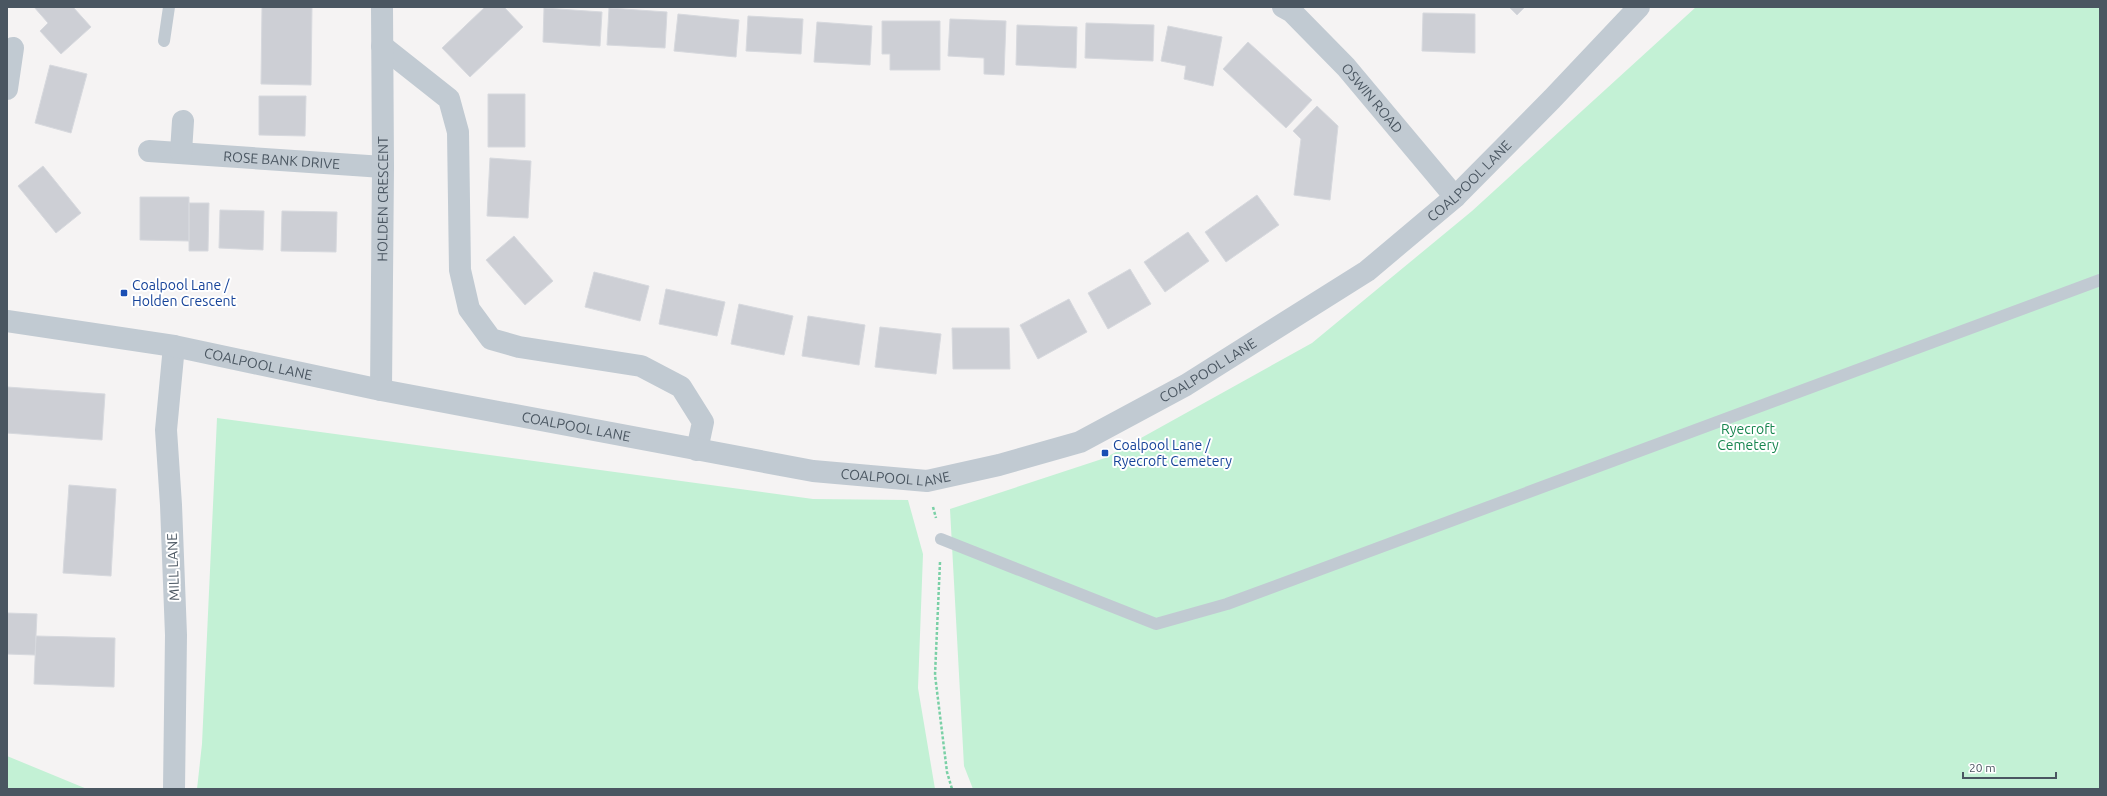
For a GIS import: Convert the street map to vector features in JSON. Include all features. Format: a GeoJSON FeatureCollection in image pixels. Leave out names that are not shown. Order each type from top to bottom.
{"type":"FeatureCollection","features":[{"type":"Feature","properties":{"kind":"street","name":"HOLDEN CRESCENT"},"geometry":{"type":"LineString","coordinates":[[381,390],[383,167],[382,7]]}},
{"type":"Feature","properties":{"kind":"street","name":"OSWIN ROAD"},"geometry":{"type":"LineString","coordinates":[[1283,7],[1292,12],[1346,67],[1455,197]]}},
{"type":"Feature","properties":{"kind":"street","name":"COALPOOL LANE"},"geometry":{"type":"LineString","coordinates":[[7,321],[174,346],[381,390],[813,472],[927,481],[999,466],[1080,442],[1186,385],[1367,271],[1455,197],[1552,99],[1639,7]]}},
{"type":"Feature","properties":{"kind":"street"},"geometry":{"type":"LineString","coordinates":[[382,46],[449,99],[458,132],[460,270],[469,309],[491,339],[519,347],[641,366],[681,387],[703,422],[697,450]]}},
{"type":"Feature","properties":{"kind":"street"},"geometry":{"type":"LineString","coordinates":[[7,88],[13,48]]}},
{"type":"Feature","properties":{"kind":"street"},"geometry":{"type":"LineString","coordinates":[[181,152],[183,121]]}},
{"type":"Feature","properties":{"kind":"street","name":"ROSE BANK DRIVE"},"geometry":{"type":"LineString","coordinates":[[149,151],[383,167]]}},
{"type":"Feature","properties":{"kind":"street","name":"MILL LANE"},"geometry":{"type":"LineString","coordinates":[[174,346],[166,430],[171,505],[176,635],[174,789]]}},
{"type":"Feature","properties":{"kind":"lane"},"geometry":{"type":"LineString","coordinates":[[164,41],[169,7]]}},
{"type":"Feature","properties":{"kind":"lane"},"geometry":{"type":"LineString","coordinates":[[941,539],[1156,624],[1227,604],[2100,280]]}},
{"type":"Feature","properties":{"kind":"path"},"geometry":{"type":"LineString","coordinates":[[927,481],[941,539],[935,675],[947,772],[952,789]]}},
{"type":"Feature","properties":{"kind":"green space","name":"Ryecroft Cemetery"},"geometry":{"type":"Polygon","coordinates":[[[1696,7],[2100,7],[2100,789],[973,789],[964,766],[950,509],[1105,458],[1312,343],[1472,211],[1696,7]]]}},
{"type":"Feature","properties":{"kind":"green space"},"geometry":{"type":"Polygon","coordinates":[[[217,418],[813,499],[908,500],[923,554],[918,688],[935,789],[197,789],[202,744],[217,418]]]}},
{"type":"Feature","properties":{"kind":"green space"},"geometry":{"type":"Polygon","coordinates":[[[7,756],[87,789],[7,789],[7,756]]]}},
{"type":"Feature","properties":{"kind":"building"},"geometry":{"type":"Polygon","coordinates":[[[34,7],[73,7],[91,27],[61,54],[40,31],[48,23],[34,7]]]}},
{"type":"Feature","properties":{"kind":"building"},"geometry":{"type":"Polygon","coordinates":[[[262,7],[312,7],[311,85],[261,84],[262,7]]]}},
{"type":"Feature","properties":{"kind":"building"},"geometry":{"type":"Polygon","coordinates":[[[485,7],[504,7],[523,27],[470,77],[442,48],[485,7]]]}},
{"type":"Feature","properties":{"kind":"building"},"geometry":{"type":"Polygon","coordinates":[[[1509,7],[1525,7],[1517,15],[1509,7]]]}},
{"type":"Feature","properties":{"kind":"building"},"geometry":{"type":"Polygon","coordinates":[[[544,8],[602,12],[600,46],[543,42],[544,8]]]}},
{"type":"Feature","properties":{"kind":"building"},"geometry":{"type":"Polygon","coordinates":[[[609,8],[667,12],[665,48],[607,45],[609,8]]]}},
{"type":"Feature","properties":{"kind":"building"},"geometry":{"type":"Polygon","coordinates":[[[1423,13],[1475,14],[1475,53],[1422,51],[1423,13]]]}},
{"type":"Feature","properties":{"kind":"building"},"geometry":{"type":"Polygon","coordinates":[[[678,14],[739,20],[736,57],[674,51],[678,14]]]}},
{"type":"Feature","properties":{"kind":"building"},"geometry":{"type":"Polygon","coordinates":[[[748,16],[803,19],[801,54],[746,51],[748,16]]]}},
{"type":"Feature","properties":{"kind":"building"},"geometry":{"type":"Polygon","coordinates":[[[950,19],[1006,21],[1004,75],[984,74],[984,58],[948,56],[950,19]]]}},
{"type":"Feature","properties":{"kind":"building"},"geometry":{"type":"Polygon","coordinates":[[[882,21],[940,21],[940,70],[890,70],[890,54],[882,54],[882,21]]]}},
{"type":"Feature","properties":{"kind":"building"},"geometry":{"type":"Polygon","coordinates":[[[817,22],[872,26],[870,65],[814,62],[817,22]]]}},
{"type":"Feature","properties":{"kind":"building"},"geometry":{"type":"Polygon","coordinates":[[[1086,23],[1154,25],[1153,61],[1085,58],[1086,23]]]}},
{"type":"Feature","properties":{"kind":"building"},"geometry":{"type":"Polygon","coordinates":[[[1017,25],[1077,27],[1076,68],[1016,65],[1017,25]]]}},
{"type":"Feature","properties":{"kind":"building"},"geometry":{"type":"Polygon","coordinates":[[[1168,26],[1222,37],[1213,86],[1184,79],[1186,66],[1161,61],[1168,26]]]}},
{"type":"Feature","properties":{"kind":"building"},"geometry":{"type":"Polygon","coordinates":[[[1248,42],[1312,100],[1286,128],[1223,69],[1248,42]]]}},
{"type":"Feature","properties":{"kind":"building"},"geometry":{"type":"Polygon","coordinates":[[[50,65],[87,74],[71,133],[35,123],[50,65]]]}},
{"type":"Feature","properties":{"kind":"building"},"geometry":{"type":"Polygon","coordinates":[[[488,94],[525,94],[525,147],[488,147],[488,94]]]}},
{"type":"Feature","properties":{"kind":"building"},"geometry":{"type":"Polygon","coordinates":[[[259,96],[306,96],[305,136],[259,135],[259,96]]]}},
{"type":"Feature","properties":{"kind":"building"},"geometry":{"type":"Polygon","coordinates":[[[1317,106],[1338,126],[1330,200],[1294,195],[1301,139],[1293,131],[1317,106]]]}},
{"type":"Feature","properties":{"kind":"building"},"geometry":{"type":"Polygon","coordinates":[[[490,158],[531,161],[528,218],[487,216],[490,158]]]}},
{"type":"Feature","properties":{"kind":"building"},"geometry":{"type":"Polygon","coordinates":[[[43,166],[81,213],[56,233],[18,186],[43,166]]]}},
{"type":"Feature","properties":{"kind":"building"},"geometry":{"type":"Polygon","coordinates":[[[1257,195],[1279,225],[1226,262],[1205,232],[1257,195]]]}},
{"type":"Feature","properties":{"kind":"building"},"geometry":{"type":"Polygon","coordinates":[[[140,197],[189,197],[189,241],[140,240],[140,197]]]}},
{"type":"Feature","properties":{"kind":"building"},"geometry":{"type":"Polygon","coordinates":[[[189,203],[209,203],[208,251],[189,251],[189,203]]]}},
{"type":"Feature","properties":{"kind":"building"},"geometry":{"type":"Polygon","coordinates":[[[220,210],[264,211],[263,250],[219,248],[220,210]]]}},
{"type":"Feature","properties":{"kind":"building"},"geometry":{"type":"Polygon","coordinates":[[[282,211],[337,212],[336,252],[281,251],[282,211]]]}},
{"type":"Feature","properties":{"kind":"building"},"geometry":{"type":"Polygon","coordinates":[[[1188,232],[1209,261],[1165,292],[1144,262],[1188,232]]]}},
{"type":"Feature","properties":{"kind":"building"},"geometry":{"type":"Polygon","coordinates":[[[514,236],[553,281],[525,305],[486,260],[514,236]]]}},
{"type":"Feature","properties":{"kind":"building"},"geometry":{"type":"Polygon","coordinates":[[[1130,269],[1151,304],[1108,329],[1088,293],[1130,269]]]}},
{"type":"Feature","properties":{"kind":"building"},"geometry":{"type":"Polygon","coordinates":[[[594,272],[649,286],[640,321],[585,307],[594,272]]]}},
{"type":"Feature","properties":{"kind":"building"},"geometry":{"type":"Polygon","coordinates":[[[666,289],[725,302],[717,336],[659,324],[666,289]]]}},
{"type":"Feature","properties":{"kind":"building"},"geometry":{"type":"Polygon","coordinates":[[[1069,299],[1087,332],[1038,359],[1020,325],[1069,299]]]}},
{"type":"Feature","properties":{"kind":"building"},"geometry":{"type":"Polygon","coordinates":[[[739,304],[793,316],[784,355],[731,344],[739,304]]]}},
{"type":"Feature","properties":{"kind":"building"},"geometry":{"type":"Polygon","coordinates":[[[808,316],[865,325],[859,365],[802,356],[808,316]]]}},
{"type":"Feature","properties":{"kind":"building"},"geometry":{"type":"Polygon","coordinates":[[[880,327],[941,334],[936,374],[875,367],[880,327]]]}},
{"type":"Feature","properties":{"kind":"building"},"geometry":{"type":"Polygon","coordinates":[[[952,328],[1009,328],[1010,369],[953,369],[952,328]]]}},
{"type":"Feature","properties":{"kind":"building"},"geometry":{"type":"Polygon","coordinates":[[[7,387],[105,394],[102,440],[7,433],[7,387]]]}},
{"type":"Feature","properties":{"kind":"building"},"geometry":{"type":"Polygon","coordinates":[[[69,485],[116,489],[111,576],[63,573],[69,485]]]}},
{"type":"Feature","properties":{"kind":"building"},"geometry":{"type":"Polygon","coordinates":[[[7,613],[37,614],[35,655],[7,654],[7,613]]]}},
{"type":"Feature","properties":{"kind":"building"},"geometry":{"type":"Polygon","coordinates":[[[36,636],[115,638],[114,687],[34,684],[36,636]]]}},
{"type":"Feature","properties":{"kind":"place","name":"Coalpool Lane / Holden Crescent"},"geometry":{"type":"Point","coordinates":[124,293]}},
{"type":"Feature","properties":{"kind":"place","name":"Coalpool Lane / Ryecroft Cemetery"},"geometry":{"type":"Point","coordinates":[1105,453]}}]}
